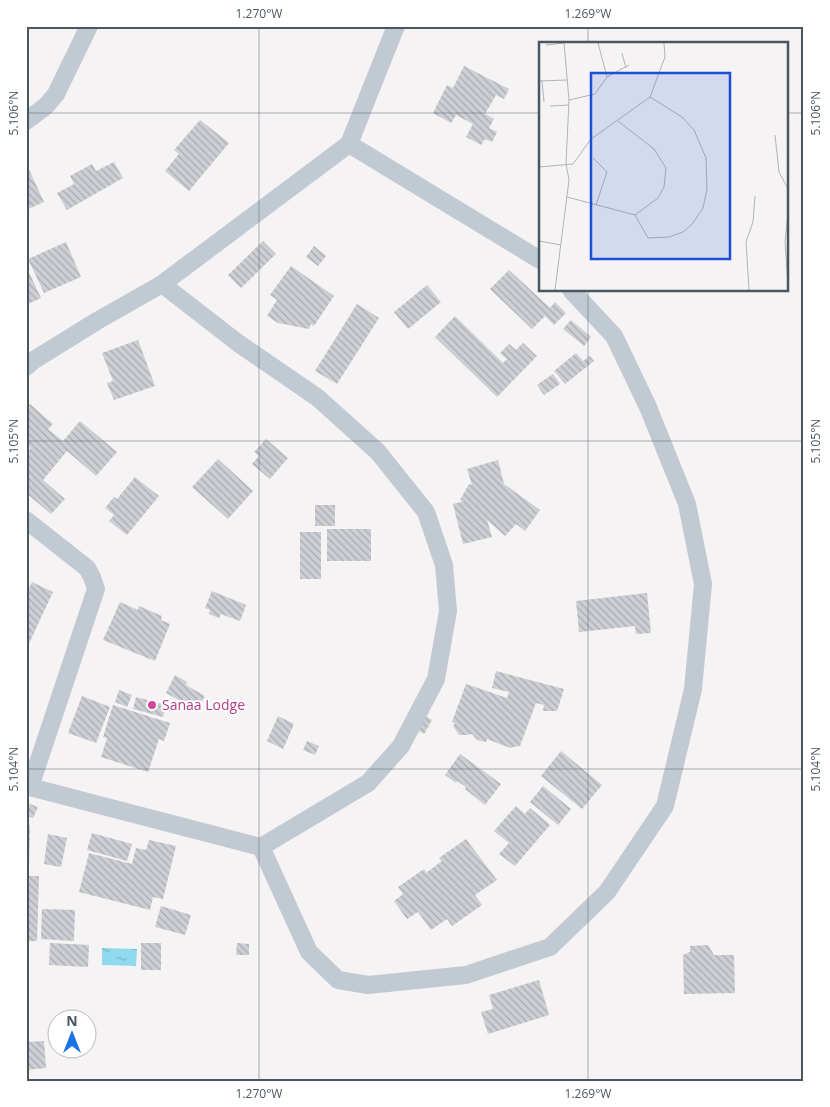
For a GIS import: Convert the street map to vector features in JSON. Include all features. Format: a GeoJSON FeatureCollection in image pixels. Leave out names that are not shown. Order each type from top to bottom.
{"type":"FeatureCollection","features":[{"type":"Feature","properties":{"kind":"street"},"geometry":{"type":"LineString","coordinates":[[26,121],[46,106],[56,94],[89,26]]}},
{"type":"Feature","properties":{"kind":"street"},"geometry":{"type":"LineString","coordinates":[[26,367],[34,360],[97,321],[162,284],[349,144],[396,26]]}},
{"type":"Feature","properties":{"kind":"street"},"geometry":{"type":"LineString","coordinates":[[349,144],[539,259]]}},
{"type":"Feature","properties":{"kind":"street"},"geometry":{"type":"LineString","coordinates":[[26,520],[87,568],[96,589],[28,787],[261,847],[368,783],[401,746],[436,679],[448,612],[444,564],[426,512],[378,452],[318,398],[238,343],[162,284]]}},
{"type":"Feature","properties":{"kind":"street"},"geometry":{"type":"LineString","coordinates":[[261,847],[309,952],[338,980],[368,984],[466,975],[550,947],[607,892],[665,806],[693,689],[703,584],[687,504],[648,407],[614,336],[571,291]]}},
{"type":"Feature","properties":{"kind":"water"},"geometry":{"type":"Polygon","coordinates":[[[102,948],[137,949],[136,966],[102,965],[102,948]]]}},
{"type":"Feature","properties":{"kind":"building"},"geometry":{"type":"Polygon","coordinates":[[[464,66],[509,89],[504,99],[496,95],[485,114],[494,119],[489,128],[497,132],[492,142],[485,139],[481,145],[466,137],[473,124],[456,115],[451,123],[433,113],[447,85],[453,88],[464,66]]]}},
{"type":"Feature","properties":{"kind":"building"},"geometry":{"type":"Polygon","coordinates":[[[200,120],[229,143],[189,191],[165,171],[179,154],[174,150],[200,120]]]}},
{"type":"Feature","properties":{"kind":"building"},"geometry":{"type":"Polygon","coordinates":[[[114,162],[123,178],[67,210],[57,193],[74,184],[70,176],[92,164],[96,171],[114,162]]]}},
{"type":"Feature","properties":{"kind":"building"},"geometry":{"type":"Polygon","coordinates":[[[26,163],[44,202],[26,210],[26,163]]]}},
{"type":"Feature","properties":{"kind":"building"},"geometry":{"type":"Polygon","coordinates":[[[263,241],[276,254],[241,288],[228,275],[263,241]]]}},
{"type":"Feature","properties":{"kind":"building"},"geometry":{"type":"Polygon","coordinates":[[[66,242],[81,277],[44,293],[28,259],[66,242]]]}},
{"type":"Feature","properties":{"kind":"building"},"geometry":{"type":"Polygon","coordinates":[[[314,246],[326,256],[318,266],[306,257],[314,246]]]}},
{"type":"Feature","properties":{"kind":"building"},"geometry":{"type":"Polygon","coordinates":[[[26,266],[41,298],[26,305],[26,266]]]}},
{"type":"Feature","properties":{"kind":"building"},"geometry":{"type":"Polygon","coordinates":[[[291,266],[334,296],[314,326],[311,324],[309,329],[278,323],[267,316],[277,300],[270,295],[291,266]]]}},
{"type":"Feature","properties":{"kind":"building"},"geometry":{"type":"Polygon","coordinates":[[[509,270],[550,308],[555,302],[566,313],[554,325],[545,316],[532,329],[490,289],[509,270]]]}},
{"type":"Feature","properties":{"kind":"building"},"geometry":{"type":"Polygon","coordinates":[[[427,285],[441,302],[408,329],[394,312],[427,285]]]}},
{"type":"Feature","properties":{"kind":"building"},"geometry":{"type":"Polygon","coordinates":[[[357,304],[379,318],[337,384],[315,371],[357,304]]]}},
{"type":"Feature","properties":{"kind":"building"},"geometry":{"type":"Polygon","coordinates":[[[455,316],[503,363],[507,359],[500,353],[509,344],[516,350],[523,343],[537,356],[497,397],[435,337],[455,316]]]}},
{"type":"Feature","properties":{"kind":"building"},"geometry":{"type":"Polygon","coordinates":[[[571,320],[591,337],[584,346],[563,329],[571,320]]]}},
{"type":"Feature","properties":{"kind":"building"},"geometry":{"type":"Polygon","coordinates":[[[138,340],[155,386],[114,400],[107,383],[113,381],[102,353],[138,340]]]}},
{"type":"Feature","properties":{"kind":"building"},"geometry":{"type":"Polygon","coordinates":[[[576,353],[583,361],[590,356],[594,361],[565,384],[554,371],[576,353]]]}},
{"type":"Feature","properties":{"kind":"building"},"geometry":{"type":"Polygon","coordinates":[[[553,374],[560,384],[544,395],[537,385],[553,374]]]}},
{"type":"Feature","properties":{"kind":"building"},"geometry":{"type":"Polygon","coordinates":[[[30,404],[53,424],[48,429],[63,441],[80,421],[117,452],[96,476],[67,451],[43,480],[65,499],[51,514],[26,493],[26,454],[31,448],[26,444],[26,409],[30,404]]]}},
{"type":"Feature","properties":{"kind":"building"},"geometry":{"type":"Polygon","coordinates":[[[266,439],[288,458],[270,479],[252,464],[259,456],[254,452],[266,439]]]}},
{"type":"Feature","properties":{"kind":"building"},"geometry":{"type":"Polygon","coordinates":[[[218,459],[253,491],[228,519],[192,487],[218,459]]]}},
{"type":"Feature","properties":{"kind":"building"},"geometry":{"type":"Polygon","coordinates":[[[498,460],[504,484],[540,510],[525,531],[516,524],[505,536],[487,520],[492,537],[463,544],[453,504],[464,501],[460,500],[469,484],[472,485],[467,469],[498,460]]]}},
{"type":"Feature","properties":{"kind":"building"},"geometry":{"type":"Polygon","coordinates":[[[135,477],[159,496],[127,535],[109,521],[114,515],[105,508],[114,497],[117,499],[135,477]]]}},
{"type":"Feature","properties":{"kind":"building"},"geometry":{"type":"Polygon","coordinates":[[[315,505],[335,505],[335,526],[315,526],[315,505]]]}},
{"type":"Feature","properties":{"kind":"building"},"geometry":{"type":"Polygon","coordinates":[[[327,529],[371,529],[371,561],[327,561],[327,529]]]}},
{"type":"Feature","properties":{"kind":"building"},"geometry":{"type":"Polygon","coordinates":[[[300,532],[321,532],[321,579],[300,579],[300,532]]]}},
{"type":"Feature","properties":{"kind":"building"},"geometry":{"type":"Polygon","coordinates":[[[32,582],[53,592],[26,650],[26,594],[32,582]]]}},
{"type":"Feature","properties":{"kind":"building"},"geometry":{"type":"Polygon","coordinates":[[[212,591],[246,605],[240,621],[221,614],[219,618],[209,614],[210,610],[205,608],[212,591]]]}},
{"type":"Feature","properties":{"kind":"building"},"geometry":{"type":"Polygon","coordinates":[[[647,593],[651,633],[636,634],[635,626],[579,632],[576,601],[647,593]]]}},
{"type":"Feature","properties":{"kind":"building"},"geometry":{"type":"Polygon","coordinates":[[[120,602],[138,610],[139,606],[162,616],[161,620],[170,624],[155,661],[103,640],[120,602]]]}},
{"type":"Feature","properties":{"kind":"building"},"geometry":{"type":"Polygon","coordinates":[[[496,671],[564,689],[557,711],[543,711],[544,705],[536,703],[520,746],[510,748],[487,739],[486,742],[477,740],[472,734],[459,735],[453,726],[455,723],[452,722],[466,684],[507,698],[509,692],[492,688],[496,671]]]}},
{"type":"Feature","properties":{"kind":"building"},"geometry":{"type":"Polygon","coordinates":[[[175,675],[187,682],[186,685],[205,696],[196,710],[166,693],[175,675]]]}},
{"type":"Feature","properties":{"kind":"building"},"geometry":{"type":"Polygon","coordinates":[[[119,690],[132,695],[127,707],[115,702],[119,690]]]}},
{"type":"Feature","properties":{"kind":"building"},"geometry":{"type":"Polygon","coordinates":[[[82,696],[110,707],[96,743],[68,733],[82,696]]]}},
{"type":"Feature","properties":{"kind":"building"},"geometry":{"type":"Polygon","coordinates":[[[136,697],[166,705],[163,717],[133,709],[136,697]]]}},
{"type":"Feature","properties":{"kind":"building"},"geometry":{"type":"Polygon","coordinates":[[[113,705],[170,723],[164,741],[159,739],[148,772],[101,757],[107,738],[103,737],[113,705]]]}},
{"type":"Feature","properties":{"kind":"building"},"geometry":{"type":"Polygon","coordinates":[[[422,714],[432,720],[424,734],[414,728],[422,714]]]}},
{"type":"Feature","properties":{"kind":"building"},"geometry":{"type":"Polygon","coordinates":[[[278,716],[294,724],[283,749],[267,741],[278,716]]]}},
{"type":"Feature","properties":{"kind":"building"},"geometry":{"type":"Polygon","coordinates":[[[307,741],[319,746],[315,755],[303,750],[307,741]]]}},
{"type":"Feature","properties":{"kind":"building"},"geometry":{"type":"Polygon","coordinates":[[[561,751],[602,785],[582,809],[541,776],[561,751]]]}},
{"type":"Feature","properties":{"kind":"building"},"geometry":{"type":"Polygon","coordinates":[[[460,754],[501,784],[485,805],[465,789],[466,787],[445,775],[460,754]]]}},
{"type":"Feature","properties":{"kind":"building"},"geometry":{"type":"Polygon","coordinates":[[[543,786],[571,809],[558,825],[530,802],[543,786]]]}},
{"type":"Feature","properties":{"kind":"building"},"geometry":{"type":"Polygon","coordinates":[[[27,803],[38,807],[33,818],[26,816],[27,803]]]}},
{"type":"Feature","properties":{"kind":"building"},"geometry":{"type":"Polygon","coordinates":[[[516,806],[525,814],[530,808],[550,825],[515,866],[499,854],[509,843],[494,831],[516,806]]]}},
{"type":"Feature","properties":{"kind":"building"},"geometry":{"type":"Polygon","coordinates":[[[26,825],[30,825],[29,867],[26,867],[26,825]]]}},
{"type":"Feature","properties":{"kind":"building"},"geometry":{"type":"Polygon","coordinates":[[[92,833],[132,844],[127,861],[87,850],[92,833]]]}},
{"type":"Feature","properties":{"kind":"building"},"geometry":{"type":"Polygon","coordinates":[[[48,834],[67,838],[61,867],[44,864],[48,834]]]}},
{"type":"Feature","properties":{"kind":"building"},"geometry":{"type":"Polygon","coordinates":[[[466,839],[497,880],[475,895],[482,905],[452,926],[447,919],[431,930],[418,912],[407,919],[394,901],[403,894],[398,887],[424,869],[426,873],[442,861],[439,858],[466,839]]]}},
{"type":"Feature","properties":{"kind":"building"},"geometry":{"type":"Polygon","coordinates":[[[149,840],[176,846],[163,899],[153,897],[150,910],[79,892],[89,853],[132,864],[136,848],[146,850],[149,840]]]}},
{"type":"Feature","properties":{"kind":"building"},"geometry":{"type":"Polygon","coordinates":[[[26,876],[39,876],[37,941],[26,941],[26,876]]]}},
{"type":"Feature","properties":{"kind":"building"},"geometry":{"type":"Polygon","coordinates":[[[161,906],[191,915],[185,935],[155,927],[161,906]]]}},
{"type":"Feature","properties":{"kind":"building"},"geometry":{"type":"Polygon","coordinates":[[[42,909],[75,910],[74,941],[41,939],[42,909]]]}},
{"type":"Feature","properties":{"kind":"building"},"geometry":{"type":"Polygon","coordinates":[[[50,943],[89,945],[88,967],[49,965],[50,943]]]}},
{"type":"Feature","properties":{"kind":"building"},"geometry":{"type":"Polygon","coordinates":[[[141,943],[161,943],[161,970],[141,970],[141,943]]]}},
{"type":"Feature","properties":{"kind":"building"},"geometry":{"type":"Polygon","coordinates":[[[237,943],[249,944],[249,955],[236,955],[237,943]]]}},
{"type":"Feature","properties":{"kind":"building"},"geometry":{"type":"Polygon","coordinates":[[[708,945],[714,955],[734,955],[735,993],[684,994],[683,955],[690,952],[690,946],[708,945]]]}},
{"type":"Feature","properties":{"kind":"building"},"geometry":{"type":"Polygon","coordinates":[[[539,980],[549,1015],[488,1034],[481,1012],[493,1009],[489,995],[539,980]]]}},
{"type":"Feature","properties":{"kind":"building"},"geometry":{"type":"Polygon","coordinates":[[[44,1041],[46,1068],[26,1070],[26,1042],[44,1041]]]}},
{"type":"Feature","properties":{"kind":"place","name":"Sanaa Lodge"},"geometry":{"type":"Point","coordinates":[152,705]}}]}
